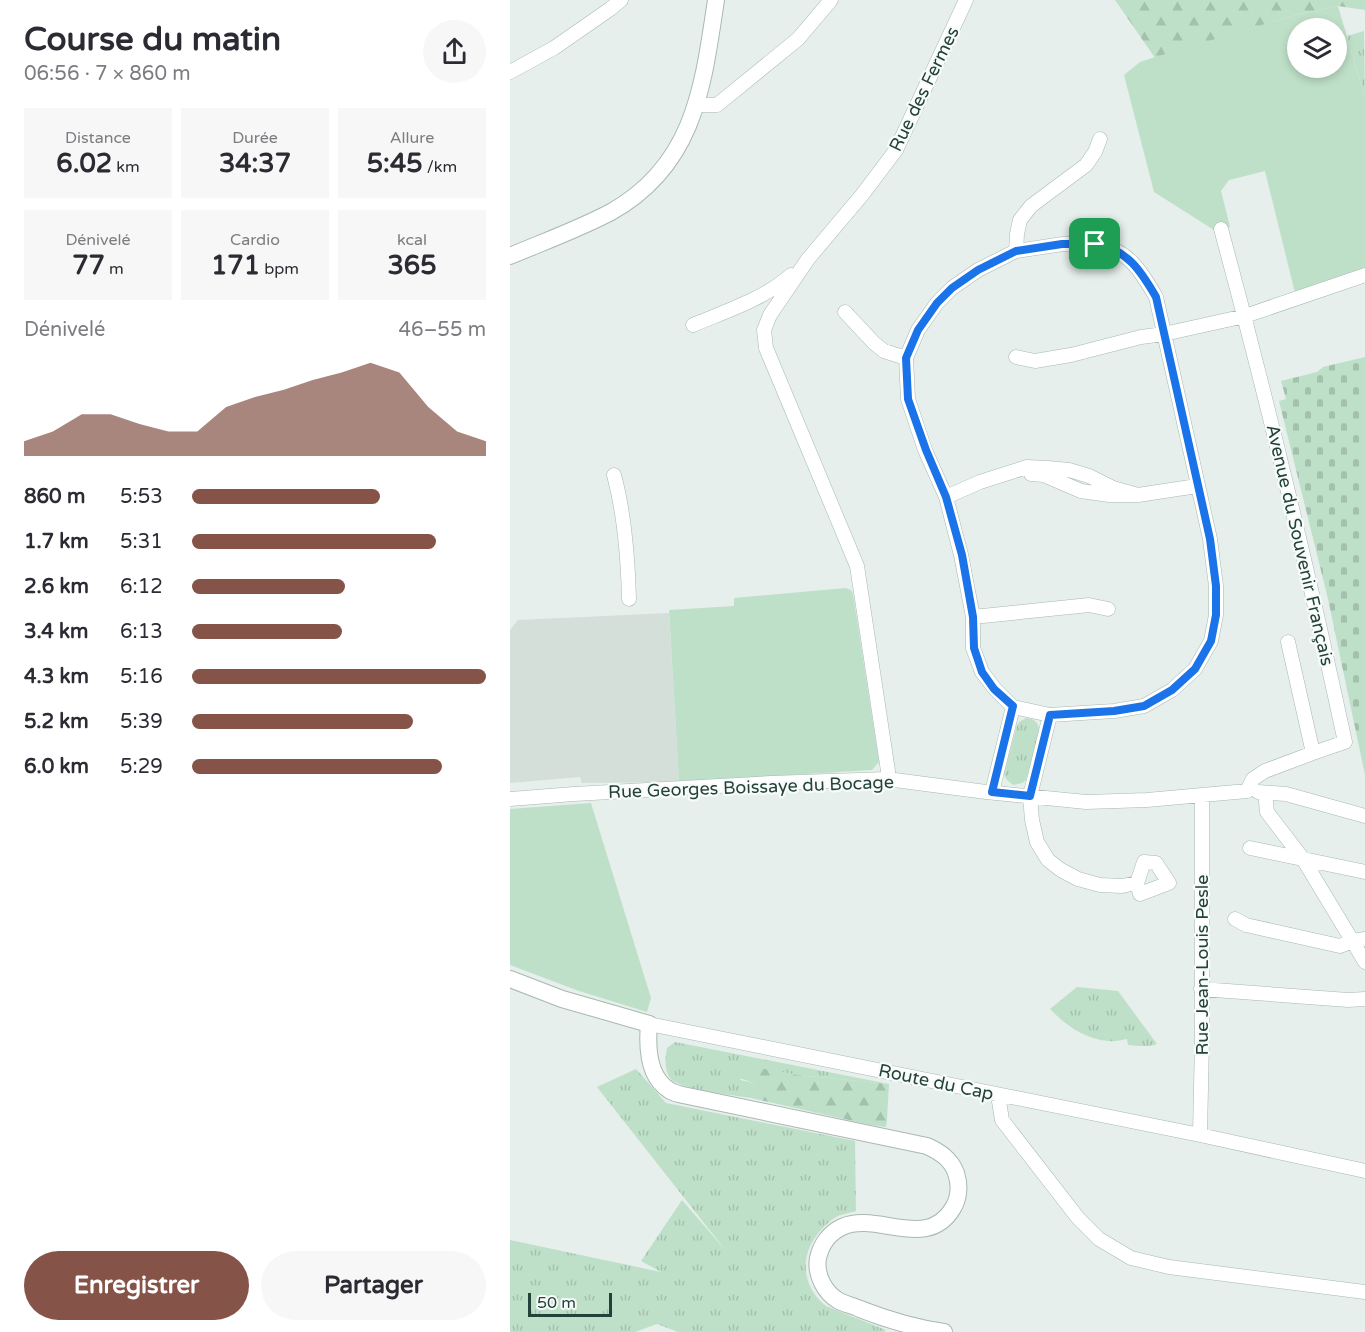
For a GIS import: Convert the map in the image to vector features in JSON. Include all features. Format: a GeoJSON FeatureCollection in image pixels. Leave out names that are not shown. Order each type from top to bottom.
{"type":"FeatureCollection","features":[{"type":"Feature","properties":{"kind":"street"},"geometry":{"type":"LineString","coordinates":[[510,72],[554,48],[621,0]]}},
{"type":"Feature","properties":{"kind":"street"},"geometry":{"type":"LineString","coordinates":[[510,256],[610,212],[636,195],[660,172],[678,147],[697,105],[716,0]]}},
{"type":"Feature","properties":{"kind":"street"},"geometry":{"type":"LineString","coordinates":[[697,105],[717,105],[798,39],[831,0]]}},
{"type":"Feature","properties":{"kind":"street","name":"Rue des Fermes"},"geometry":{"type":"LineString","coordinates":[[808,259],[862,195],[896,150],[966,0]]}},
{"type":"Feature","properties":{"kind":"street"},"geometry":{"type":"LineString","coordinates":[[1016,251],[1020,220],[1031,206],[1086,165],[1100,140]]}},
{"type":"Feature","properties":{"kind":"street"},"geometry":{"type":"LineString","coordinates":[[1221,229],[1245,316]]}},
{"type":"Feature","properties":{"kind":"street"},"geometry":{"type":"LineString","coordinates":[[1062,244],[1095,244],[1119,251],[1140,270],[1156,297],[1164,334],[1210,539],[1216,586],[1216,615],[1211,641],[1195,669],[1172,690],[1144,706],[1114,711],[1050,715],[1013,706],[994,689],[982,672],[974,648],[973,617],[962,555],[946,497],[908,399],[906,358],[918,330],[937,303],[952,288],[978,270],[1016,251],[1062,244]]}},
{"type":"Feature","properties":{"kind":"street"},"geometry":{"type":"LineString","coordinates":[[693,325],[779,286],[808,259]]}},
{"type":"Feature","properties":{"kind":"street"},"geometry":{"type":"LineString","coordinates":[[808,259],[770,315],[764,330],[766,348],[857,566],[887,779]]}},
{"type":"Feature","properties":{"kind":"street"},"geometry":{"type":"LineString","coordinates":[[1016,357],[1035,361],[1071,355],[1141,337],[1245,316],[1365,275]]}},
{"type":"Feature","properties":{"kind":"street"},"geometry":{"type":"LineString","coordinates":[[845,312],[884,351],[906,358]]}},
{"type":"Feature","properties":{"kind":"street","name":"Avenue du Souvenir Français"},"geometry":{"type":"LineString","coordinates":[[1245,316],[1322,634],[1345,742],[1313,753]]}},
{"type":"Feature","properties":{"kind":"street"},"geometry":{"type":"LineString","coordinates":[[946,497],[1011,472],[1044,475],[1082,491],[1109,495],[1138,495],[1197,486]]}},
{"type":"Feature","properties":{"kind":"street"},"geometry":{"type":"LineString","coordinates":[[614,475],[619,495],[629,599]]}},
{"type":"Feature","properties":{"kind":"street"},"geometry":{"type":"LineString","coordinates":[[973,617],[1089,604],[1108,609]]}},
{"type":"Feature","properties":{"kind":"street"},"geometry":{"type":"LineString","coordinates":[[1247,791],[1253,779],[1265,771],[1313,753],[1288,642]]}},
{"type":"Feature","properties":{"kind":"street"},"geometry":{"type":"LineString","coordinates":[[992,792],[1013,706]]}},
{"type":"Feature","properties":{"kind":"street"},"geometry":{"type":"LineString","coordinates":[[1050,715],[1030,796],[1037,842],[1048,860],[1078,879],[1100,885],[1122,886],[1137,883]]}},
{"type":"Feature","properties":{"kind":"street","name":"Rue Georges Boissaye du Bocage"},"geometry":{"type":"LineString","coordinates":[[510,800],[760,783],[887,779],[1086,802],[1147,800],[1247,791],[1286,794],[1365,816]]}},
{"type":"Feature","properties":{"kind":"street"},"geometry":{"type":"LineString","coordinates":[[1265,793],[1267,812],[1303,859],[1359,940],[1365,962]]}},
{"type":"Feature","properties":{"kind":"street","name":"Rue Jean-Louis Pesle"},"geometry":{"type":"LineString","coordinates":[[1200,1135],[1202,796]]}},
{"type":"Feature","properties":{"kind":"street"},"geometry":{"type":"LineString","coordinates":[[1250,848],[1365,872]]}},
{"type":"Feature","properties":{"kind":"street"},"geometry":{"type":"LineString","coordinates":[[1235,919],[1246,925],[1340,946],[1359,940]]}},
{"type":"Feature","properties":{"kind":"street","name":"Route du Cap"},"geometry":{"type":"LineString","coordinates":[[510,980],[562,999],[649,1024],[1200,1135],[1365,1171]]}},
{"type":"Feature","properties":{"kind":"street"},"geometry":{"type":"LineString","coordinates":[[1201,989],[1348,1000],[1365,999]]}},
{"type":"Feature","properties":{"kind":"street"},"geometry":{"type":"LineString","coordinates":[[649,1024],[647,1042],[655,1074],[670,1091],[927,1146],[947,1158],[956,1174],[959,1191],[957,1201],[946,1218],[931,1227],[918,1229],[860,1223],[841,1227],[826,1239],[821,1248],[818,1263],[821,1281],[829,1293],[839,1301],[883,1318],[921,1329],[944,1332]]}},
{"type":"Feature","properties":{"kind":"street"},"geometry":{"type":"LineString","coordinates":[[998,1095],[1002,1120],[1078,1218],[1099,1239],[1131,1258],[1168,1267],[1365,1292]]}},
{"type":"Feature","properties":{"kind":"shaded area"},"geometry":{"type":"Polygon","coordinates":[[[669,613],[679,782],[582,783],[580,777],[510,783],[510,630],[518,620],[669,613]]]}},
{"type":"Feature","properties":{"kind":"green space"},"geometry":{"type":"Polygon","coordinates":[[[1115,0],[1365,0],[1365,10],[1338,6],[1299,14],[1155,58],[1115,0]]]}},
{"type":"Feature","properties":{"kind":"green space"},"geometry":{"type":"Polygon","coordinates":[[[1338,6],[1342,18],[1287,18],[1287,78],[1347,78],[1347,37],[1365,98],[1365,269],[1295,293],[1265,171],[1229,180],[1221,191],[1230,227],[1214,230],[1154,192],[1124,75],[1140,62],[1299,14],[1338,6]]]}},
{"type":"Feature","properties":{"kind":"green space"},"geometry":{"type":"Polygon","coordinates":[[[1364,31],[1365,98],[1347,36],[1364,31]]]}},
{"type":"Feature","properties":{"kind":"green space"},"geometry":{"type":"Polygon","coordinates":[[[1365,357],[1365,775],[1328,599],[1279,401],[1286,399],[1281,381],[1317,372],[1323,367],[1365,357]]]}},
{"type":"Feature","properties":{"kind":"green space"},"geometry":{"type":"Polygon","coordinates":[[[846,588],[853,594],[879,762],[872,770],[679,782],[669,610],[734,606],[734,598],[846,588]]]}},
{"type":"Feature","properties":{"kind":"green space"},"geometry":{"type":"Polygon","coordinates":[[[1026,718],[1036,722],[1039,732],[1026,780],[1013,785],[1004,774],[1017,725],[1026,718]]]}},
{"type":"Feature","properties":{"kind":"green space"},"geometry":{"type":"Polygon","coordinates":[[[591,803],[651,998],[647,1012],[579,991],[510,965],[510,809],[591,803]]]}},
{"type":"Feature","properties":{"kind":"green space"},"geometry":{"type":"Polygon","coordinates":[[[1077,987],[1118,991],[1157,1044],[1135,1046],[1128,1045],[1127,1039],[1100,1040],[1069,1026],[1050,1009],[1077,987]]]}},
{"type":"Feature","properties":{"kind":"green space"},"geometry":{"type":"Polygon","coordinates":[[[675,1042],[889,1084],[798,1075],[748,1067],[740,1080],[754,1083],[760,1089],[751,1098],[710,1092],[686,1086],[669,1077],[666,1052],[667,1048],[675,1042]]]}},
{"type":"Feature","properties":{"kind":"green space"},"geometry":{"type":"Polygon","coordinates":[[[748,1066],[798,1075],[889,1084],[886,1127],[751,1098],[759,1089],[754,1083],[736,1077],[738,1072],[748,1066]]]}},
{"type":"Feature","properties":{"kind":"green space"},"geometry":{"type":"Polygon","coordinates":[[[636,1069],[666,1103],[855,1141],[856,1211],[840,1215],[826,1224],[819,1232],[808,1253],[806,1272],[812,1291],[826,1306],[886,1330],[884,1332],[678,1332],[657,1324],[635,1332],[510,1332],[510,1240],[661,1272],[641,1261],[682,1200],[726,1251],[597,1087],[636,1069]]]}},
{"type":"Feature","properties":{"kind":"route"},"geometry":{"type":"LineString","coordinates":[[1062,244],[1095,244],[1119,251],[1140,270],[1156,297],[1210,539],[1216,586],[1216,615],[1211,641],[1195,669],[1172,690],[1144,706],[1114,711],[1050,715],[1030,796],[992,792],[1013,706],[994,689],[982,672],[974,648],[973,617],[962,555],[946,497],[908,399],[906,358],[918,330],[937,303],[952,288],[978,270],[1016,251],[1062,244]]}}]}
